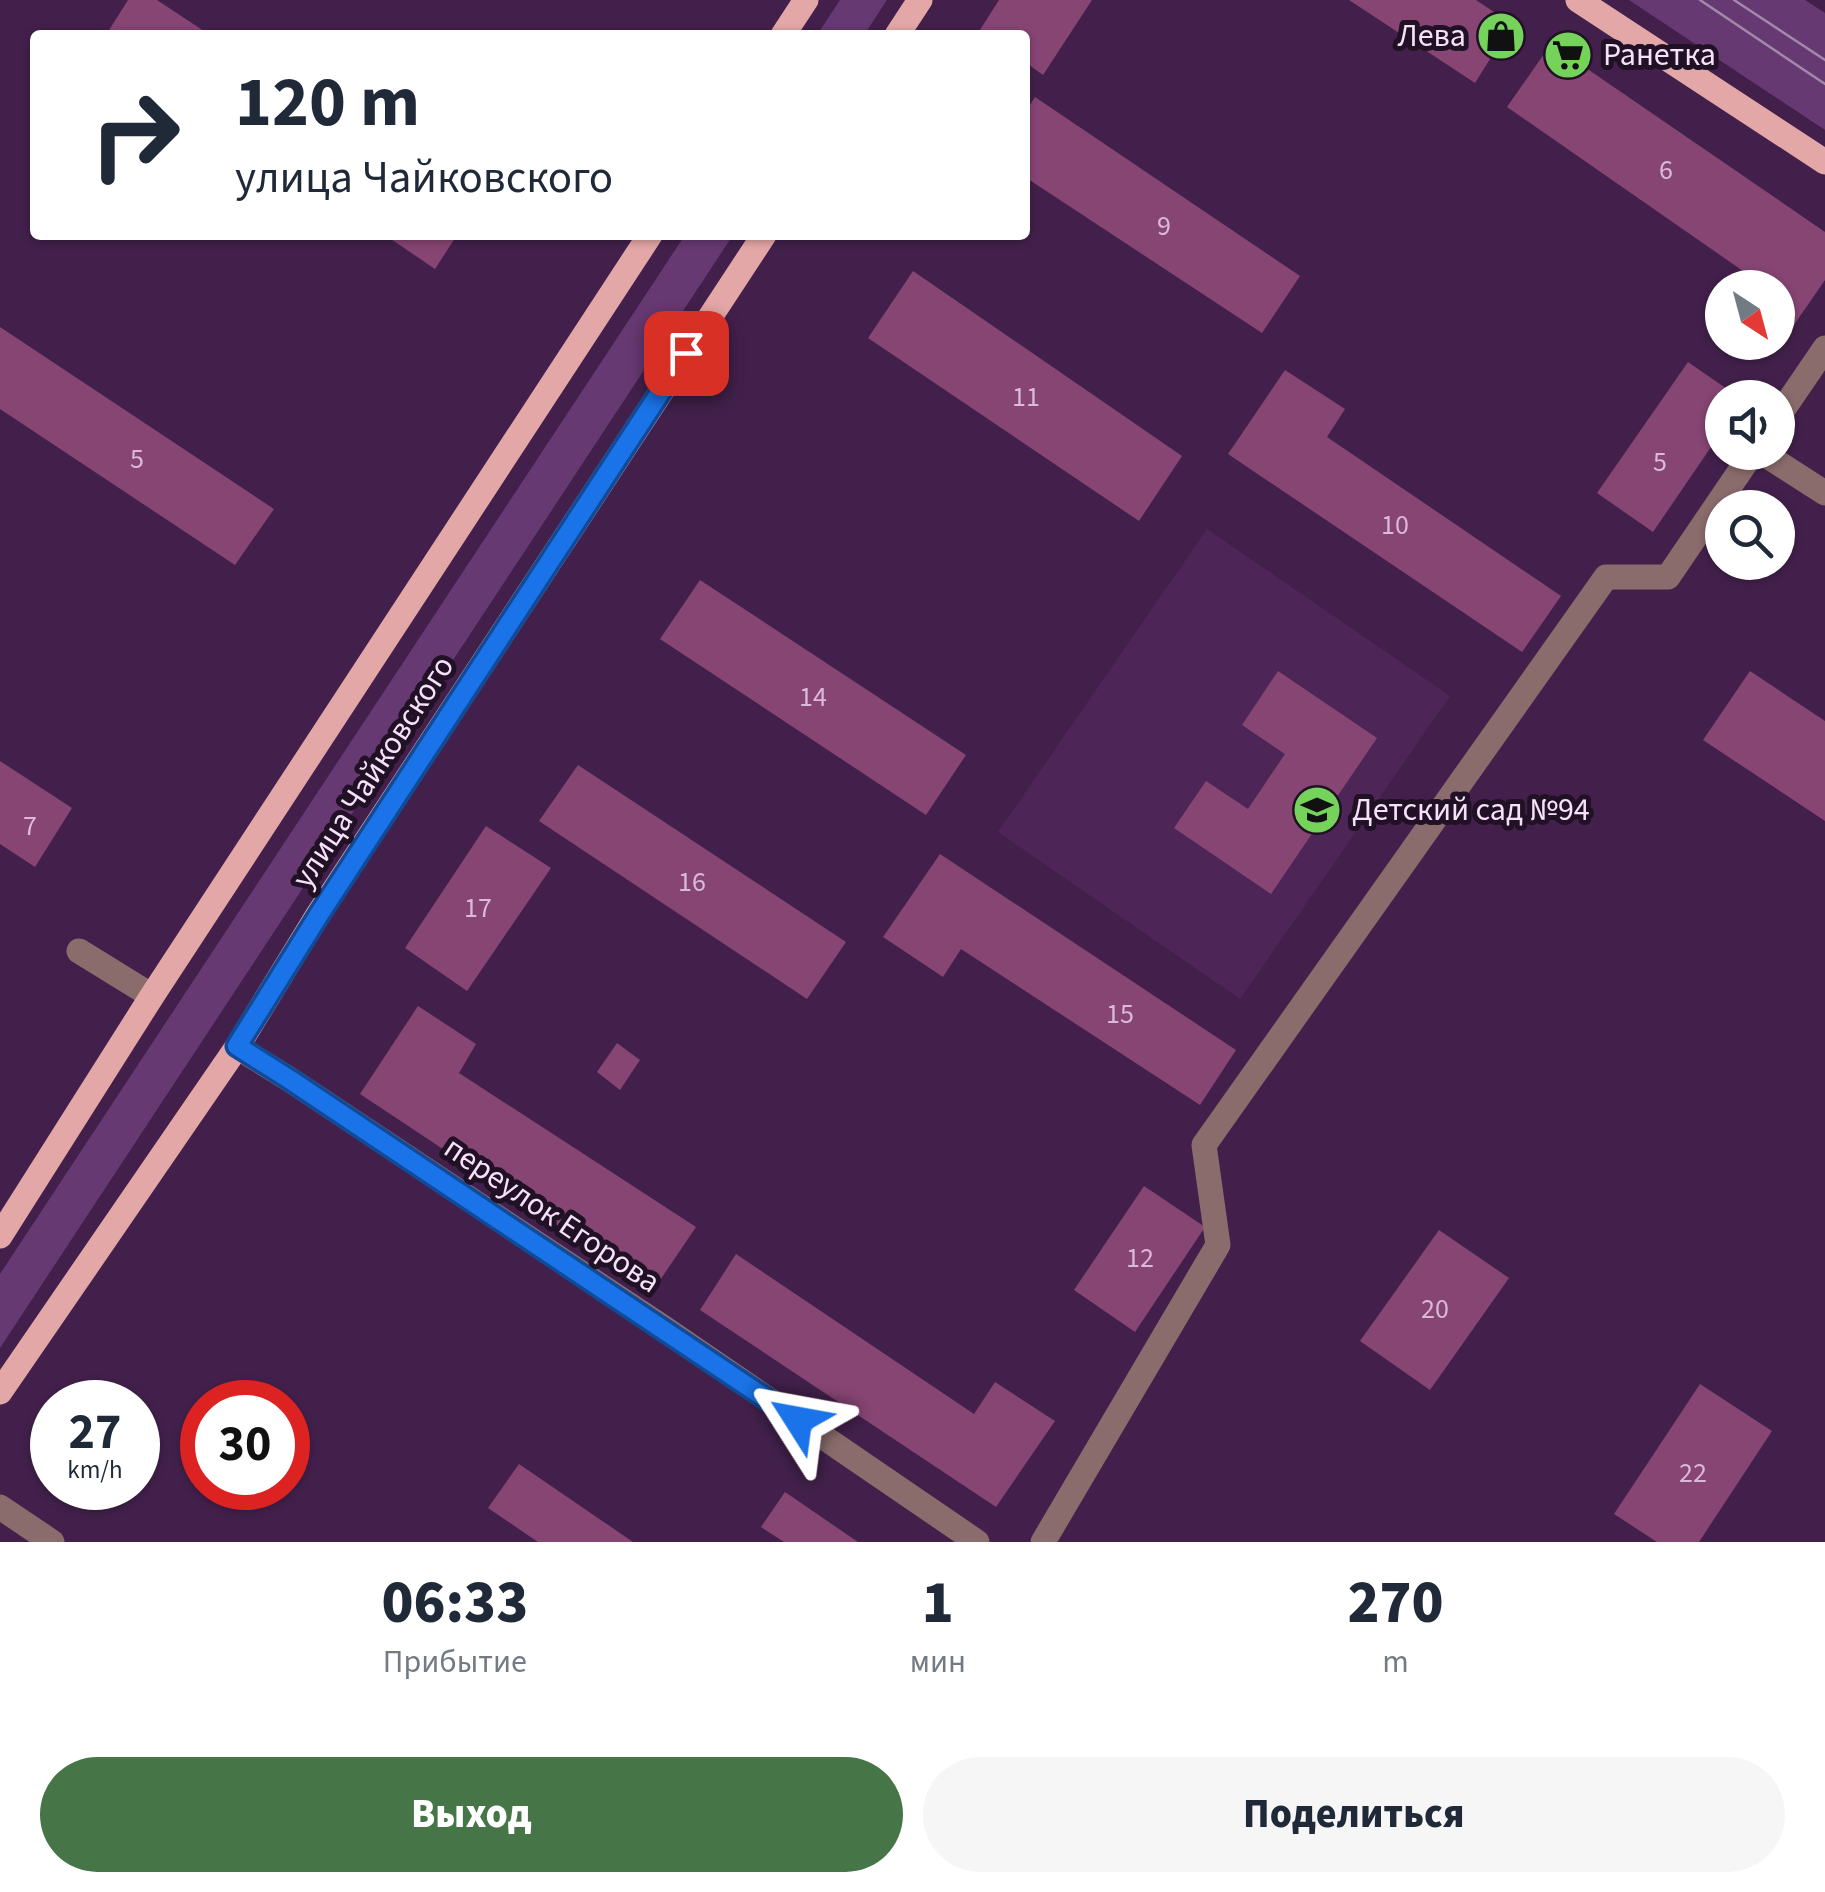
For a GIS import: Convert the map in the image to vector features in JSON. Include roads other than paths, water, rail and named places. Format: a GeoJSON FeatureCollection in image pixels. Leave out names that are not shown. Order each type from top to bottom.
{"type":"FeatureCollection","features":[{"type":"Feature","properties":{"kind":"main road"},"geometry":{"type":"LineString","coordinates":[[786,30],[806,0]]}},
{"type":"Feature","properties":{"kind":"main road"},"geometry":{"type":"LineString","coordinates":[[900,30],[920,0]]}},
{"type":"Feature","properties":{"kind":"main road"},"geometry":{"type":"LineString","coordinates":[[1578,0],[1825,162]]}},
{"type":"Feature","properties":{"kind":"main road","name":"улица Чайковского"},"geometry":{"type":"LineString","coordinates":[[0,1236],[152,996],[647,240]]}},
{"type":"Feature","properties":{"kind":"main road","name":"улица Чайковского"},"geometry":{"type":"LineString","coordinates":[[0,1392],[237,1046],[362,848],[761,240]]}},
{"type":"Feature","properties":{"kind":"street"},"geometry":{"type":"LineString","coordinates":[[1795,392],[1825,348]]}},
{"type":"Feature","properties":{"kind":"street"},"geometry":{"type":"LineString","coordinates":[[1043,1542],[1218,1245],[1204,1145],[1606,577],[1668,577],[1741,470]]}},
{"type":"Feature","properties":{"kind":"street"},"geometry":{"type":"LineString","coordinates":[[1790,470],[1825,493]]}},
{"type":"Feature","properties":{"kind":"street"},"geometry":{"type":"LineString","coordinates":[[79,951],[152,996]]}},
{"type":"Feature","properties":{"kind":"street","name":"переулок Егорова"},"geometry":{"type":"LineString","coordinates":[[237,1046],[661,1326],[977,1542]]}},
{"type":"Feature","properties":{"kind":"street"},"geometry":{"type":"LineString","coordinates":[[0,1507],[52,1542]]}},
{"type":"Feature","properties":{"kind":"tram line"},"geometry":{"type":"LineString","coordinates":[[1700,0],[1825,84]]}},
{"type":"Feature","properties":{"kind":"tram line"},"geometry":{"type":"LineString","coordinates":[[1734,0],[1825,60]]}},
{"type":"Feature","properties":{"kind":"place","name":"Лева"},"geometry":{"type":"Point","coordinates":[1501,36]}},
{"type":"Feature","properties":{"kind":"place","name":"Ранетка"},"geometry":{"type":"Point","coordinates":[1568,55]}},
{"type":"Feature","properties":{"kind":"place","name":"Детский сад №94"},"geometry":{"type":"Point","coordinates":[1317,810]}}]}
